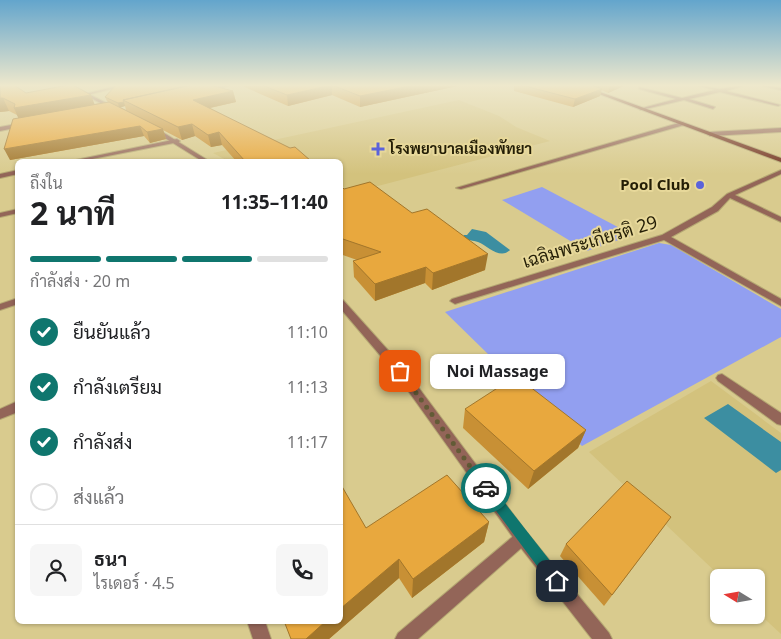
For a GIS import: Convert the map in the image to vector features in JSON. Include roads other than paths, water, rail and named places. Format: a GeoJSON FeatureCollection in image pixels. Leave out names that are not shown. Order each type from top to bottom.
{"type":"FeatureCollection","features":[{"type":"Feature","properties":{"kind":"main road"},"geometry":{"type":"LineString","coordinates":[[657,115],[781,160]]}},
{"type":"Feature","properties":{"kind":"street"},"geometry":{"type":"LineString","coordinates":[[0,129],[28,124]]}},
{"type":"Feature","properties":{"kind":"street"},"geometry":{"type":"LineString","coordinates":[[459,188],[682,124]]}},
{"type":"Feature","properties":{"kind":"street"},"geometry":{"type":"LineString","coordinates":[[152,128],[177,141],[203,159]]}},
{"type":"Feature","properties":{"kind":"street"},"geometry":{"type":"LineString","coordinates":[[710,134],[781,130]]}},
{"type":"Feature","properties":{"kind":"street"},"geometry":{"type":"LineString","coordinates":[[84,159],[177,141]]}},
{"type":"Feature","properties":{"kind":"street","name":"เฉลิมพระเกียรติ 29"},"geometry":{"type":"LineString","coordinates":[[455,301],[665,237],[715,209],[729,195],[781,172]]}},
{"type":"Feature","properties":{"kind":"street"},"geometry":{"type":"LineString","coordinates":[[0,176],[15,173]]}},
{"type":"Feature","properties":{"kind":"street"},"geometry":{"type":"LineString","coordinates":[[729,195],[781,220]]}},
{"type":"Feature","properties":{"kind":"street"},"geometry":{"type":"LineString","coordinates":[[0,215],[15,212]]}},
{"type":"Feature","properties":{"kind":"street"},"geometry":{"type":"LineString","coordinates":[[665,237],[781,303]]}},
{"type":"Feature","properties":{"kind":"street"},"geometry":{"type":"LineString","coordinates":[[0,307],[15,302]]}},
{"type":"Feature","properties":{"kind":"street"},"geometry":{"type":"LineString","coordinates":[[343,305],[400,371],[522,538],[603,639]]}},
{"type":"Feature","properties":{"kind":"street"},"geometry":{"type":"LineString","coordinates":[[722,378],[781,420]]}},
{"type":"Feature","properties":{"kind":"street"},"geometry":{"type":"LineString","coordinates":[[0,414],[15,407]]}},
{"type":"Feature","properties":{"kind":"street"},"geometry":{"type":"LineString","coordinates":[[404,639],[522,538]]}},
{"type":"Feature","properties":{"kind":"street"},"geometry":{"type":"LineString","coordinates":[[257,624],[262,639]]}},
{"type":"Feature","properties":{"kind":"place","name":"โรงพยาบาลเมืองพัทยา"},"geometry":{"type":"Point","coordinates":[378,149]}},
{"type":"Feature","properties":{"kind":"place","name":"Pool Club"},"geometry":{"type":"Point","coordinates":[700,185]}},
{"type":"Feature","properties":{"kind":"place","name":"Noi Massage"},"geometry":{"type":"Point","coordinates":[400,371]}}]}
